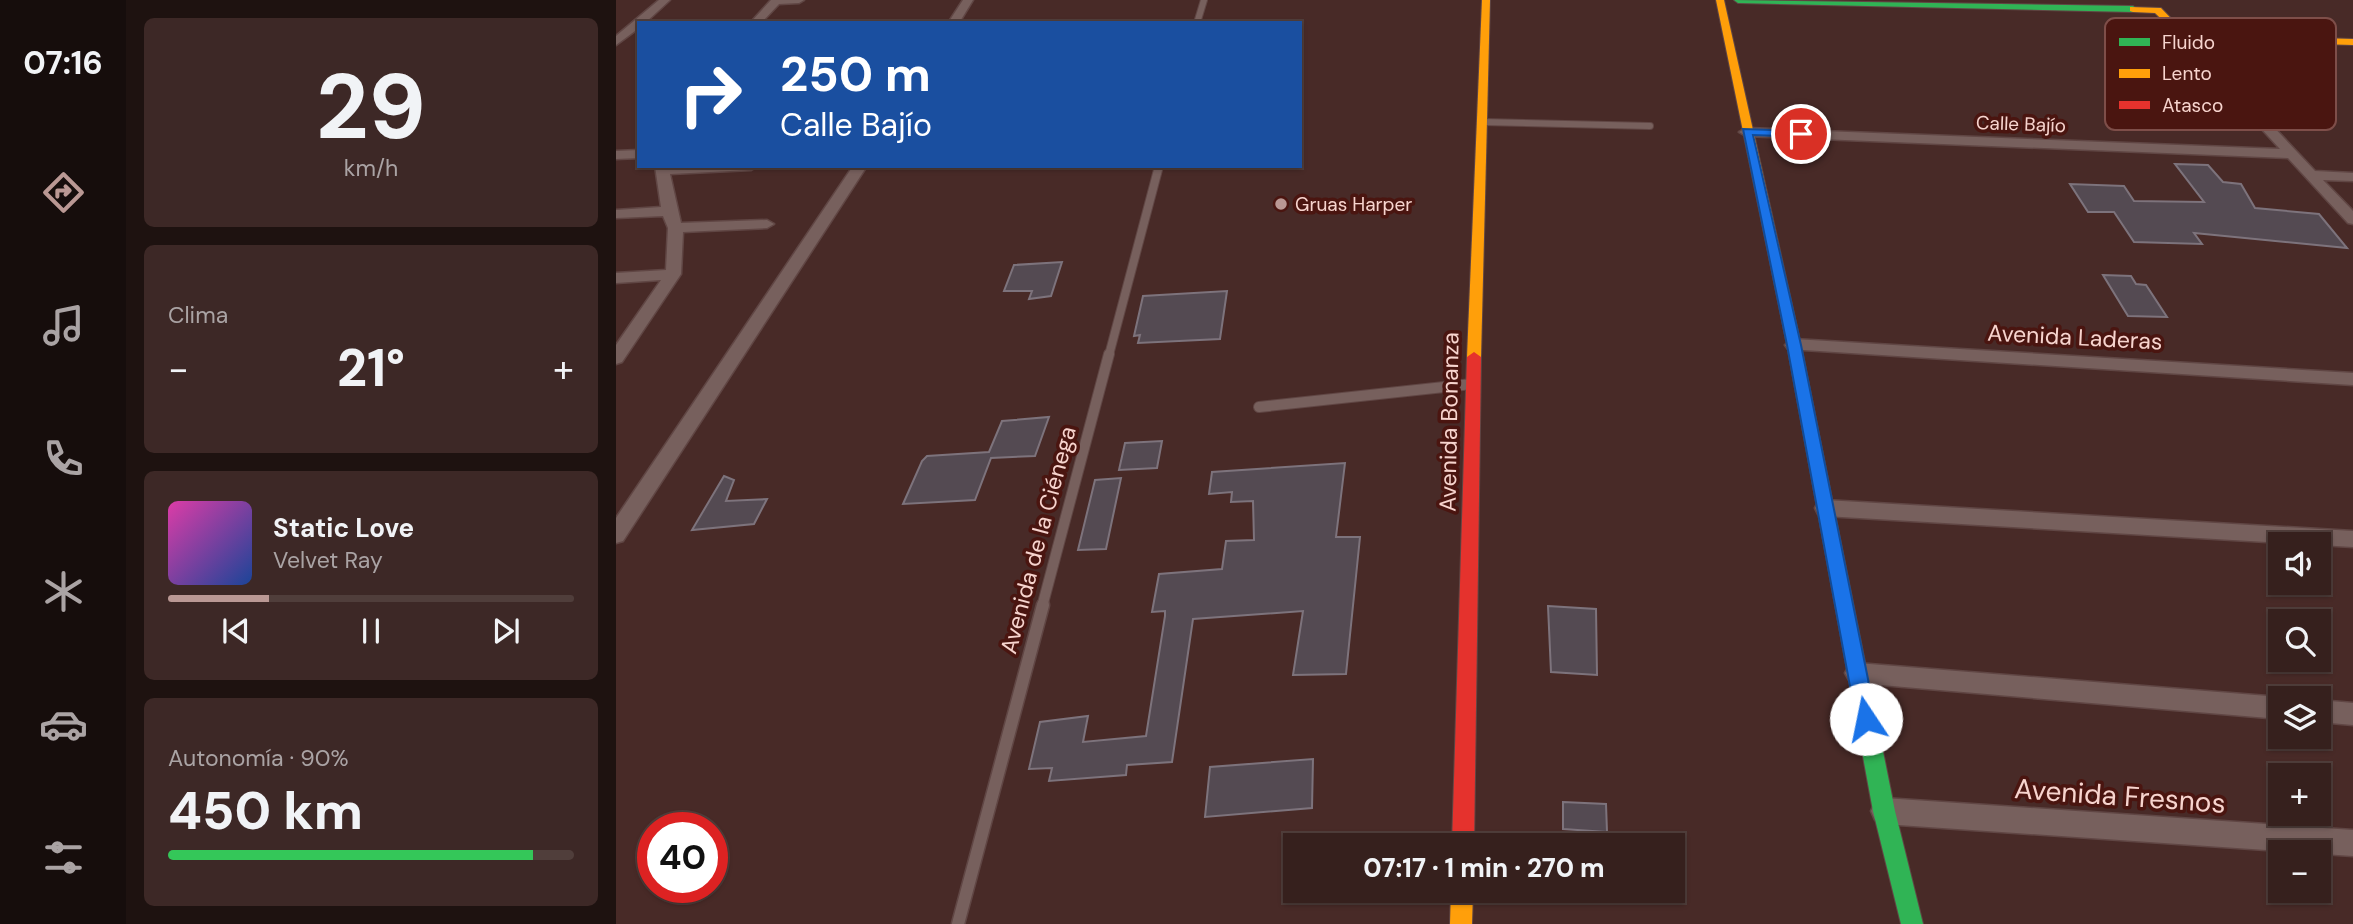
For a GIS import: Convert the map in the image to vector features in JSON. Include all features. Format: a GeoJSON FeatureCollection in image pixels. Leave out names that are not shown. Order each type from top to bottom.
{"type":"FeatureCollection","features":[{"type":"Feature","properties":{"kind":"street"},"geometry":{"type":"LineString","coordinates":[[641,21],[665,0]]}},
{"type":"Feature","properties":{"kind":"street"},"geometry":{"type":"LineString","coordinates":[[757,21],[777,1],[799,0]]}},
{"type":"Feature","properties":{"kind":"street"},"geometry":{"type":"LineString","coordinates":[[954,21],[968,0]]}},
{"type":"Feature","properties":{"kind":"street","name":"Avenida Bonanza"},"geometry":{"type":"LineString","coordinates":[[1463,833],[1473,384],[1486,0]]}},
{"type":"Feature","properties":{"kind":"street"},"geometry":{"type":"LineString","coordinates":[[1720,0],[1746,132],[1794,345],[1884,811],[1912,924]]}},
{"type":"Feature","properties":{"kind":"street"},"geometry":{"type":"LineString","coordinates":[[1738,0],[2153,5],[2165,18]]}},
{"type":"Feature","properties":{"kind":"street"},"geometry":{"type":"LineString","coordinates":[[616,26],[636,25]]}},
{"type":"Feature","properties":{"kind":"street"},"geometry":{"type":"LineString","coordinates":[[616,42],[636,25]]}},
{"type":"Feature","properties":{"kind":"street"},"geometry":{"type":"LineString","coordinates":[[2271,130],[2353,220]]}},
{"type":"Feature","properties":{"kind":"street","name":"Calle Bajío"},"geometry":{"type":"LineString","coordinates":[[1746,132],[2294,154]]}},
{"type":"Feature","properties":{"kind":"street"},"geometry":{"type":"LineString","coordinates":[[616,155],[637,154]]}},
{"type":"Feature","properties":{"kind":"street"},"geometry":{"type":"LineString","coordinates":[[618,353],[673,274],[675,228],[669,211],[662,168]]}},
{"type":"Feature","properties":{"kind":"street"},"geometry":{"type":"LineString","coordinates":[[616,536],[859,168]]}},
{"type":"Feature","properties":{"kind":"street"},"geometry":{"type":"LineString","coordinates":[[2310,175],[2353,177]]}},
{"type":"Feature","properties":{"kind":"street"},"geometry":{"type":"LineString","coordinates":[[616,214],[669,211]]}},
{"type":"Feature","properties":{"kind":"street"},"geometry":{"type":"LineString","coordinates":[[675,228],[767,224]]}},
{"type":"Feature","properties":{"kind":"street"},"geometry":{"type":"LineString","coordinates":[[616,278],[673,274]]}},
{"type":"Feature","properties":{"kind":"street","name":"Avenida Laderas"},"geometry":{"type":"LineString","coordinates":[[1794,345],[2353,379]]}},
{"type":"Feature","properties":{"kind":"street"},"geometry":{"type":"LineString","coordinates":[[1825,508],[2353,539]]}},
{"type":"Feature","properties":{"kind":"street"},"geometry":{"type":"LineString","coordinates":[[1857,673],[2268,707]]}},
{"type":"Feature","properties":{"kind":"street"},"geometry":{"type":"LineString","coordinates":[[2331,712],[2353,714]]}},
{"type":"Feature","properties":{"kind":"street","name":"Avenida Fresnos"},"geometry":{"type":"LineString","coordinates":[[1884,811],[2353,843]]}},
{"type":"Feature","properties":{"kind":"street"},"geometry":{"type":"LineString","coordinates":[[1461,924],[1462,903]]}},
{"type":"Feature","properties":{"kind":"lane"},"geometry":{"type":"LineString","coordinates":[[1199,21],[1204,0]]}},
{"type":"Feature","properties":{"kind":"lane"},"geometry":{"type":"LineString","coordinates":[[1482,122],[1650,126]]}},
{"type":"Feature","properties":{"kind":"lane","name":"Avenida de la Ciénega"},"geometry":{"type":"LineString","coordinates":[[958,924],[1158,168]]}},
{"type":"Feature","properties":{"kind":"lane"},"geometry":{"type":"LineString","coordinates":[[1259,407],[1473,384]]}},
{"type":"Feature","properties":{"kind":"building"},"geometry":{"type":"Polygon","coordinates":[[[2175,164],[2208,165],[2223,182],[2241,184],[2255,208],[2319,214],[2347,248],[2194,233],[2202,244],[2134,242],[2114,212],[2088,212],[2070,184],[2124,186],[2134,201],[2204,202],[2175,164]]]}},
{"type":"Feature","properties":{"kind":"building"},"geometry":{"type":"Polygon","coordinates":[[[1062,262],[1051,296],[1029,299],[1032,291],[1004,291],[1014,265],[1062,262]]]}},
{"type":"Feature","properties":{"kind":"building"},"geometry":{"type":"Polygon","coordinates":[[[2103,275],[2131,276],[2136,284],[2146,285],[2167,317],[2128,316],[2103,275]]]}},
{"type":"Feature","properties":{"kind":"building"},"geometry":{"type":"Polygon","coordinates":[[[1227,291],[1220,339],[1138,343],[1140,335],[1134,336],[1143,296],[1227,291]]]}},
{"type":"Feature","properties":{"kind":"building"},"geometry":{"type":"Polygon","coordinates":[[[1049,417],[1035,456],[991,458],[975,500],[903,504],[922,461],[927,456],[989,452],[1002,421],[1049,417]]]}},
{"type":"Feature","properties":{"kind":"building"},"geometry":{"type":"Polygon","coordinates":[[[1162,441],[1157,468],[1119,470],[1125,443],[1162,441]]]}},
{"type":"Feature","properties":{"kind":"building"},"geometry":{"type":"Polygon","coordinates":[[[1345,463],[1336,537],[1360,537],[1346,674],[1293,675],[1303,611],[1193,619],[1172,762],[1127,765],[1126,775],[1049,781],[1052,768],[1029,769],[1040,722],[1088,716],[1083,742],[1146,736],[1165,616],[1165,611],[1152,612],[1159,574],[1222,569],[1226,541],[1254,540],[1253,501],[1231,502],[1232,492],[1209,494],[1212,472],[1345,463]]]}},
{"type":"Feature","properties":{"kind":"building"},"geometry":{"type":"Polygon","coordinates":[[[724,476],[734,480],[726,501],[767,499],[754,524],[692,530],[724,476]]]}},
{"type":"Feature","properties":{"kind":"building"},"geometry":{"type":"Polygon","coordinates":[[[1121,478],[1106,549],[1078,550],[1095,480],[1121,478]]]}},
{"type":"Feature","properties":{"kind":"building"},"geometry":{"type":"Polygon","coordinates":[[[1548,606],[1596,609],[1597,675],[1551,672],[1548,606]]]}},
{"type":"Feature","properties":{"kind":"building"},"geometry":{"type":"Polygon","coordinates":[[[1313,759],[1312,808],[1205,817],[1210,767],[1313,759]]]}},
{"type":"Feature","properties":{"kind":"building"},"geometry":{"type":"Polygon","coordinates":[[[1563,802],[1606,804],[1607,832],[1563,829],[1563,802]]]}},
{"type":"Feature","properties":{"kind":"traffic: fast"},"geometry":{"type":"LineString","coordinates":[[1738,0],[2133,9]]}},
{"type":"Feature","properties":{"kind":"traffic: fast"},"geometry":{"type":"LineString","coordinates":[[1839,578],[1884,811],[1912,924]]}},
{"type":"Feature","properties":{"kind":"traffic: slow"},"geometry":{"type":"LineString","coordinates":[[1474,357],[1486,0]]}},
{"type":"Feature","properties":{"kind":"traffic: slow"},"geometry":{"type":"LineString","coordinates":[[1720,0],[1794,345],[1839,578]]}},
{"type":"Feature","properties":{"kind":"traffic: slow"},"geometry":{"type":"LineString","coordinates":[[2133,9],[2158,10],[2165,18]]}},
{"type":"Feature","properties":{"kind":"traffic: slow"},"geometry":{"type":"LineString","coordinates":[[2336,42],[2353,42]]}},
{"type":"Feature","properties":{"kind":"traffic: slow"},"geometry":{"type":"LineString","coordinates":[[1461,924],[1462,903]]}},
{"type":"Feature","properties":{"kind":"traffic: jam"},"geometry":{"type":"LineString","coordinates":[[1463,833],[1474,357]]}},
{"type":"Feature","properties":{"kind":"place","name":"Gruas Harper"},"geometry":{"type":"Point","coordinates":[1281,204]}},
{"type":"Feature","properties":{"kind":"route"},"geometry":{"type":"LineString","coordinates":[[1801,134],[1746,132],[1794,345],[1866,719]]}}]}
